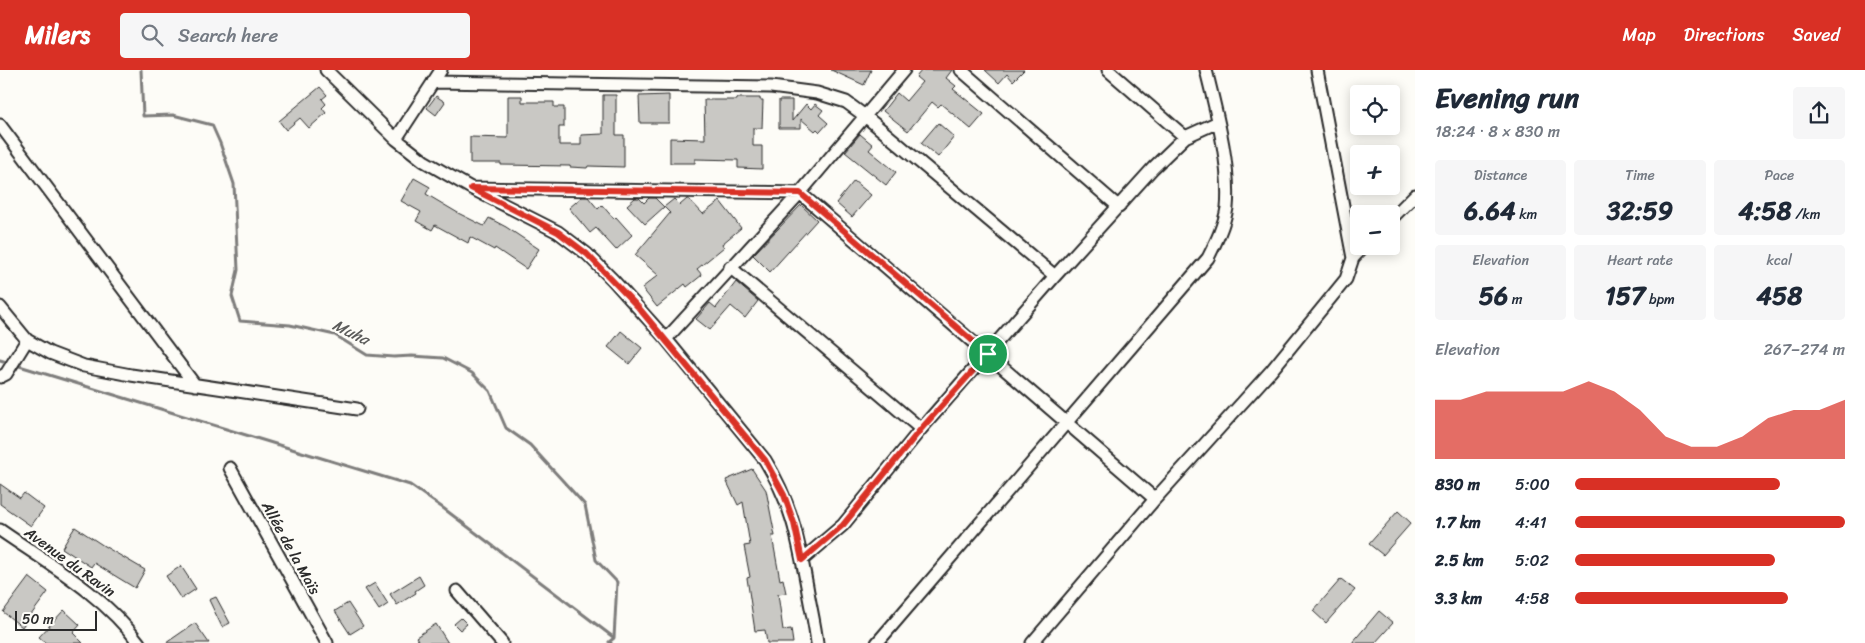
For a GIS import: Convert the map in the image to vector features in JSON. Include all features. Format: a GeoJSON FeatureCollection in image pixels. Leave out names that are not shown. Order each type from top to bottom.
{"type":"FeatureCollection","features":[{"type":"Feature","properties":{"kind":"street"},"geometry":{"type":"LineString","coordinates":[[326,70],[396,139],[424,160],[471,188],[558,232],[587,254],[666,339],[765,460],[775,476],[794,523],[817,641],[828,643]]}},
{"type":"Feature","properties":{"kind":"street"},"geometry":{"type":"LineString","coordinates":[[396,139],[441,70]]}},
{"type":"Feature","properties":{"kind":"street"},"geometry":{"type":"LineString","coordinates":[[666,339],[800,193],[904,70]]}},
{"type":"Feature","properties":{"kind":"street"},"geometry":{"type":"LineString","coordinates":[[961,70],[1119,207]]}},
{"type":"Feature","properties":{"kind":"street"},"geometry":{"type":"LineString","coordinates":[[1108,70],[1185,137]]}},
{"type":"Feature","properties":{"kind":"street"},"geometry":{"type":"LineString","coordinates":[[877,643],[1208,258],[1219,236],[1226,208],[1226,173],[1218,122],[1206,70]]}},
{"type":"Feature","properties":{"kind":"street"},"geometry":{"type":"LineString","coordinates":[[1317,70],[1353,258]]}},
{"type":"Feature","properties":{"kind":"street"},"geometry":{"type":"LineString","coordinates":[[433,82],[771,87],[817,93],[846,102],[1055,276]]}},
{"type":"Feature","properties":{"kind":"street"},"geometry":{"type":"LineString","coordinates":[[802,560],[843,525],[921,429],[1153,168],[1185,137],[1218,122]]}},
{"type":"Feature","properties":{"kind":"street"},"geometry":{"type":"LineString","coordinates":[[0,125],[194,385]]}},
{"type":"Feature","properties":{"kind":"street"},"geometry":{"type":"LineString","coordinates":[[471,188],[800,193],[1155,499]]}},
{"type":"Feature","properties":{"kind":"street"},"geometry":{"type":"LineString","coordinates":[[1400,210],[1415,195]]}},
{"type":"Feature","properties":{"kind":"street"},"geometry":{"type":"LineString","coordinates":[[1032,643],[1155,499],[1271,371],[1346,279],[1356,255]]}},
{"type":"Feature","properties":{"kind":"street"},"geometry":{"type":"LineString","coordinates":[[730,268],[921,429]]}},
{"type":"Feature","properties":{"kind":"street"},"geometry":{"type":"LineString","coordinates":[[0,307],[27,340],[50,353],[84,366],[194,385],[357,409]]}},
{"type":"Feature","properties":{"kind":"street"},"geometry":{"type":"LineString","coordinates":[[3,376],[27,340]]}},
{"type":"Feature","properties":{"kind":"street","name":"Allée de la Maïs"},"geometry":{"type":"LineString","coordinates":[[230,468],[327,643]]}},
{"type":"Feature","properties":{"kind":"street","name":"Avenue du Ravin"},"geometry":{"type":"LineString","coordinates":[[0,530],[100,600],[126,625],[139,643]]}},
{"type":"Feature","properties":{"kind":"street"},"geometry":{"type":"LineString","coordinates":[[457,591],[502,643]]}},
{"type":"Feature","properties":{"kind":"building"},"geometry":{"type":"Polygon","coordinates":[[[831,70],[871,70],[864,85],[831,70]]]}},
{"type":"Feature","properties":{"kind":"building"},"geometry":{"type":"Polygon","coordinates":[[[922,70],[952,70],[946,78],[956,86],[953,89],[984,114],[971,129],[941,104],[938,107],[932,102],[908,131],[883,111],[897,93],[906,101],[922,82],[916,77],[922,70]]]}},
{"type":"Feature","properties":{"kind":"building"},"geometry":{"type":"Polygon","coordinates":[[[985,70],[1024,70],[1013,81],[1007,74],[999,83],[985,70]]]}},
{"type":"Feature","properties":{"kind":"building"},"geometry":{"type":"Polygon","coordinates":[[[320,87],[327,95],[322,99],[326,104],[322,108],[326,113],[309,128],[300,118],[286,130],[279,121],[320,87]]]}},
{"type":"Feature","properties":{"kind":"building"},"geometry":{"type":"Polygon","coordinates":[[[603,95],[616,95],[616,135],[624,135],[624,167],[588,166],[587,168],[470,163],[470,137],[508,138],[508,96],[522,96],[522,102],[554,102],[554,107],[564,107],[564,127],[559,127],[559,145],[581,145],[581,135],[603,134],[603,95]]]}},
{"type":"Feature","properties":{"kind":"building"},"geometry":{"type":"Polygon","coordinates":[[[669,95],[669,123],[640,123],[639,96],[669,95]]]}},
{"type":"Feature","properties":{"kind":"building"},"geometry":{"type":"Polygon","coordinates":[[[436,96],[445,102],[436,115],[427,108],[436,96]]]}},
{"type":"Feature","properties":{"kind":"building"},"geometry":{"type":"Polygon","coordinates":[[[737,98],[760,98],[760,100],[763,100],[762,128],[753,128],[753,146],[762,146],[762,169],[738,168],[738,160],[695,159],[695,163],[670,163],[670,138],[705,139],[704,100],[737,100],[737,98]]]}},
{"type":"Feature","properties":{"kind":"building"},"geometry":{"type":"Polygon","coordinates":[[[779,100],[792,100],[792,121],[806,104],[811,109],[815,104],[823,110],[819,115],[828,123],[820,132],[817,129],[815,131],[801,119],[801,128],[779,128],[779,100]]]}},
{"type":"Feature","properties":{"kind":"building"},"geometry":{"type":"Polygon","coordinates":[[[938,123],[954,137],[938,157],[921,143],[938,123]]]}},
{"type":"Feature","properties":{"kind":"building"},"geometry":{"type":"Polygon","coordinates":[[[860,134],[873,145],[869,150],[896,172],[886,185],[845,152],[860,134]]]}},
{"type":"Feature","properties":{"kind":"building"},"geometry":{"type":"Polygon","coordinates":[[[414,178],[430,187],[426,194],[458,213],[484,226],[489,218],[539,249],[526,269],[495,248],[494,250],[470,237],[468,243],[435,225],[432,230],[416,221],[421,212],[401,201],[414,178]]]}},
{"type":"Feature","properties":{"kind":"building"},"geometry":{"type":"Polygon","coordinates":[[[854,181],[871,195],[852,217],[836,203],[854,181]]]}},
{"type":"Feature","properties":{"kind":"building"},"geometry":{"type":"Polygon","coordinates":[[[582,197],[588,197],[598,209],[602,205],[632,235],[616,250],[596,228],[590,233],[569,208],[582,197]]]}},
{"type":"Feature","properties":{"kind":"building"},"geometry":{"type":"Polygon","coordinates":[[[635,198],[639,198],[644,203],[649,198],[655,198],[664,207],[645,224],[627,205],[635,198]]]}},
{"type":"Feature","properties":{"kind":"building"},"geometry":{"type":"Polygon","coordinates":[[[674,199],[680,205],[689,199],[703,214],[720,201],[741,228],[722,244],[724,247],[697,269],[702,275],[687,287],[685,284],[657,307],[642,288],[658,275],[635,255],[670,213],[664,207],[674,199]]]}},
{"type":"Feature","properties":{"kind":"building"},"geometry":{"type":"Polygon","coordinates":[[[801,205],[817,220],[770,272],[753,255],[801,205]]]}},
{"type":"Feature","properties":{"kind":"building"},"geometry":{"type":"Polygon","coordinates":[[[736,282],[758,301],[745,318],[731,306],[710,330],[696,319],[710,303],[716,308],[736,282]]]}},
{"type":"Feature","properties":{"kind":"building"},"geometry":{"type":"Polygon","coordinates":[[[621,331],[642,348],[629,364],[608,347],[621,331]]]}},
{"type":"Feature","properties":{"kind":"building"},"geometry":{"type":"Polygon","coordinates":[[[752,469],[766,490],[775,536],[772,536],[780,580],[783,579],[786,593],[778,594],[783,630],[791,629],[793,643],[767,643],[765,630],[755,631],[747,578],[750,577],[744,546],[750,545],[743,502],[738,505],[726,480],[752,469]]]}},
{"type":"Feature","properties":{"kind":"building"},"geometry":{"type":"Polygon","coordinates":[[[0,484],[20,498],[24,493],[44,508],[31,526],[0,504],[0,484]]]}},
{"type":"Feature","properties":{"kind":"building"},"geometry":{"type":"Polygon","coordinates":[[[1398,511],[1411,523],[1383,555],[1369,544],[1398,511]]]}},
{"type":"Feature","properties":{"kind":"building"},"geometry":{"type":"Polygon","coordinates":[[[75,527],[145,570],[135,588],[94,563],[91,567],[62,548],[75,527]]]}},
{"type":"Feature","properties":{"kind":"building"},"geometry":{"type":"Polygon","coordinates":[[[181,566],[196,589],[181,599],[166,576],[181,566]]]}},
{"type":"Feature","properties":{"kind":"building"},"geometry":{"type":"Polygon","coordinates":[[[419,576],[424,585],[415,591],[416,593],[397,605],[390,594],[419,576]]]}},
{"type":"Feature","properties":{"kind":"building"},"geometry":{"type":"Polygon","coordinates":[[[29,577],[48,592],[22,627],[3,612],[29,577]]]}},
{"type":"Feature","properties":{"kind":"building"},"geometry":{"type":"Polygon","coordinates":[[[1341,579],[1355,590],[1326,623],[1313,611],[1341,579]]]}},
{"type":"Feature","properties":{"kind":"building"},"geometry":{"type":"Polygon","coordinates":[[[375,583],[388,604],[379,610],[365,589],[375,583]]]}},
{"type":"Feature","properties":{"kind":"building"},"geometry":{"type":"Polygon","coordinates":[[[216,597],[230,623],[222,627],[209,600],[216,597]]]}},
{"type":"Feature","properties":{"kind":"building"},"geometry":{"type":"Polygon","coordinates":[[[348,603],[363,626],[350,634],[335,611],[348,603]]]}},
{"type":"Feature","properties":{"kind":"building"},"geometry":{"type":"Polygon","coordinates":[[[64,610],[80,625],[73,633],[83,643],[46,643],[39,637],[64,610]]]}},
{"type":"Feature","properties":{"kind":"building"},"geometry":{"type":"Polygon","coordinates":[[[1379,611],[1393,623],[1375,643],[1352,643],[1379,611]]]}},
{"type":"Feature","properties":{"kind":"building"},"geometry":{"type":"Polygon","coordinates":[[[461,618],[467,624],[460,630],[454,624],[461,618]]]}},
{"type":"Feature","properties":{"kind":"building"},"geometry":{"type":"Polygon","coordinates":[[[195,623],[209,643],[166,643],[195,623]]]}},
{"type":"Feature","properties":{"kind":"building"},"geometry":{"type":"Polygon","coordinates":[[[436,624],[448,643],[420,643],[416,637],[436,624]]]}},
{"type":"Feature","properties":{"kind":"waterway","name":"Muha"},"geometry":{"type":"LineString","coordinates":[[141,70],[143,116],[173,115],[212,125],[220,143],[234,184],[238,270],[232,296],[240,321],[290,325],[335,335],[367,355],[443,358],[472,373],[490,391],[506,428],[530,445],[585,505],[596,560],[617,582],[614,638],[609,642],[611,643]]}},
{"type":"Feature","properties":{"kind":"waterway"},"geometry":{"type":"LineString","coordinates":[[0,360],[10,363]]}},
{"type":"Feature","properties":{"kind":"waterway"},"geometry":{"type":"LineString","coordinates":[[16,365],[410,485],[613,637]]}},
{"type":"Feature","properties":{"kind":"route"},"geometry":{"type":"LineString","coordinates":[[471,188],[800,193],[988,354],[921,429],[843,525],[802,560],[794,523],[784,495],[765,460],[638,307],[587,254],[558,232],[471,188]]}}]}
